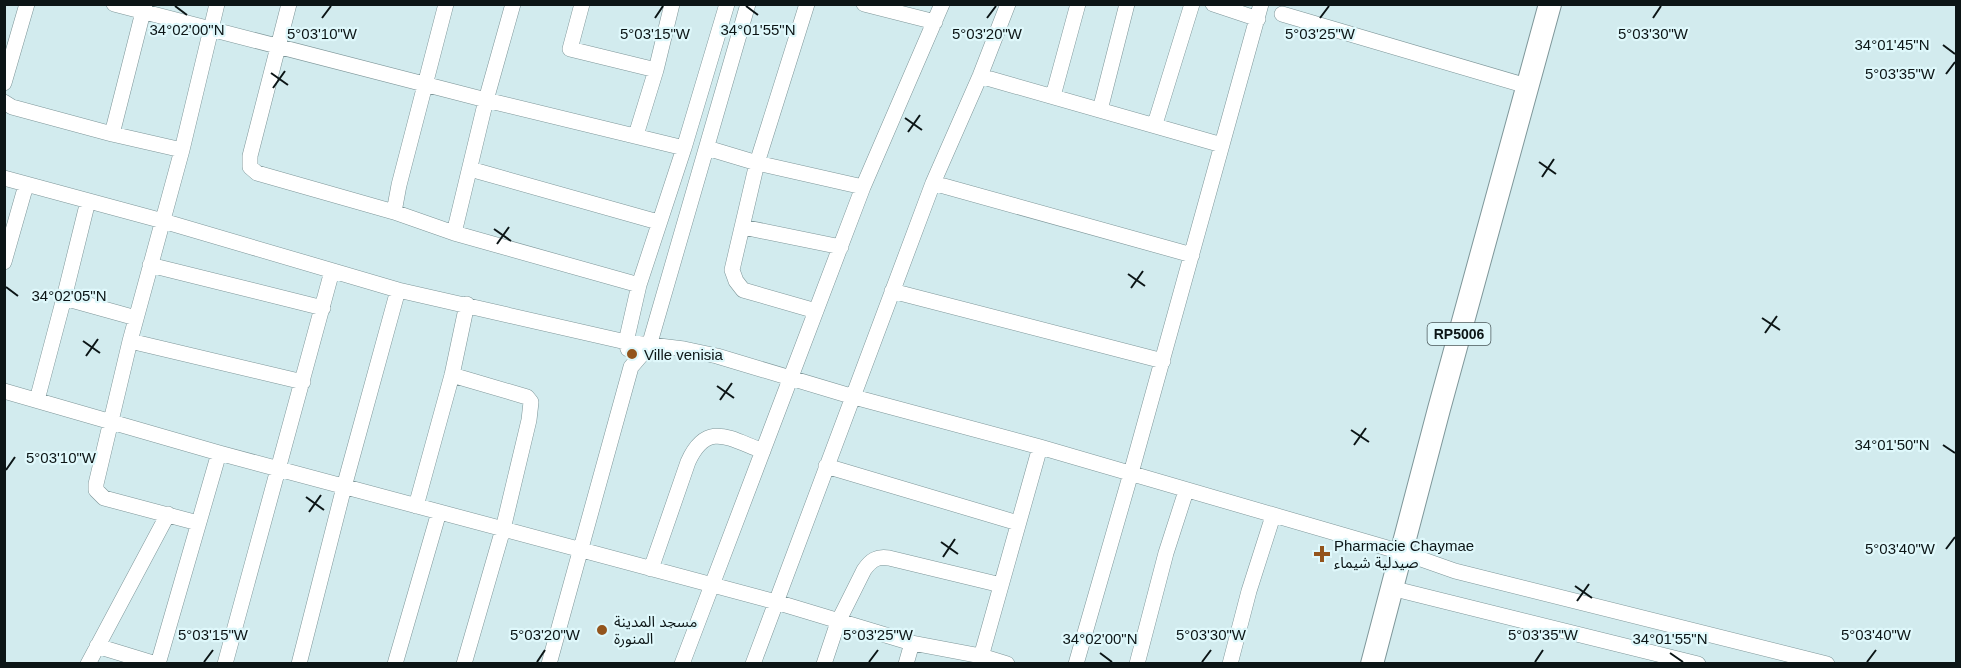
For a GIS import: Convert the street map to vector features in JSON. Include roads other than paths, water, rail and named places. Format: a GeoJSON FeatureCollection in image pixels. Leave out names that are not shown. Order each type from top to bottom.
{"type":"FeatureCollection","features":[{"type":"Feature","properties":{"kind":"main road","name":"RP5006"},"geometry":{"type":"LineString","coordinates":[[1371,663],[1550,4]]}},
{"type":"Feature","properties":{"kind":"street"},"geometry":{"type":"LineString","coordinates":[[4,83],[27,4]]}},
{"type":"Feature","properties":{"kind":"street"},"geometry":{"type":"LineString","coordinates":[[114,4],[144,8],[211,30],[684,148]]}},
{"type":"Feature","properties":{"kind":"street"},"geometry":{"type":"LineString","coordinates":[[198,523],[104,498],[96,490],[96,484],[130,341],[182,150],[217,4]]}},
{"type":"Feature","properties":{"kind":"street"},"geometry":{"type":"LineString","coordinates":[[289,4],[250,156],[250,167],[257,173],[394,212],[454,233],[639,285]]}},
{"type":"Feature","properties":{"kind":"street"},"geometry":{"type":"LineString","coordinates":[[394,212],[446,4]]}},
{"type":"Feature","properties":{"kind":"street"},"geometry":{"type":"LineString","coordinates":[[454,233],[486,100],[513,4]]}},
{"type":"Feature","properties":{"kind":"street"},"geometry":{"type":"LineString","coordinates":[[582,4],[570,49],[656,70]]}},
{"type":"Feature","properties":{"kind":"street"},"geometry":{"type":"LineString","coordinates":[[636,135],[656,70],[672,4]]}},
{"type":"Feature","properties":{"kind":"street"},"geometry":{"type":"LineString","coordinates":[[631,367],[626,342],[639,285],[684,148],[727,4]]}},
{"type":"Feature","properties":{"kind":"street"},"geometry":{"type":"LineString","coordinates":[[549,663],[631,367],[649,346],[748,4]]}},
{"type":"Feature","properties":{"kind":"street"},"geometry":{"type":"LineString","coordinates":[[807,4],[757,163],[732,270],[738,285],[743,290],[816,311]]}},
{"type":"Feature","properties":{"kind":"street"},"geometry":{"type":"LineString","coordinates":[[864,4],[935,22]]}},
{"type":"Feature","properties":{"kind":"street"},"geometry":{"type":"LineString","coordinates":[[682,663],[863,188],[942,4]]}},
{"type":"Feature","properties":{"kind":"street"},"geometry":{"type":"LineString","coordinates":[[753,663],[933,183],[980,76],[1008,4]]}},
{"type":"Feature","properties":{"kind":"street"},"geometry":{"type":"LineString","coordinates":[[1053,96],[1077,4]]}},
{"type":"Feature","properties":{"kind":"street"},"geometry":{"type":"LineString","coordinates":[[1100,110],[1127,4]]}},
{"type":"Feature","properties":{"kind":"street"},"geometry":{"type":"LineString","coordinates":[[1155,124],[1192,4]]}},
{"type":"Feature","properties":{"kind":"street"},"geometry":{"type":"LineString","coordinates":[[1076,663],[1260,12],[1213,4]]}},
{"type":"Feature","properties":{"kind":"street"},"geometry":{"type":"LineString","coordinates":[[112,134],[144,8]]}},
{"type":"Feature","properties":{"kind":"street"},"geometry":{"type":"LineString","coordinates":[[1282,14],[1527,86]]}},
{"type":"Feature","properties":{"kind":"street"},"geometry":{"type":"LineString","coordinates":[[980,76],[1155,124],[1222,145]]}},
{"type":"Feature","properties":{"kind":"street"},"geometry":{"type":"LineString","coordinates":[[4,102],[12,107],[112,134],[182,150]]}},
{"type":"Feature","properties":{"kind":"street"},"geometry":{"type":"LineString","coordinates":[[706,148],[757,163],[863,188]]}},
{"type":"Feature","properties":{"kind":"street"},"geometry":{"type":"LineString","coordinates":[[470,169],[658,222]]}},
{"type":"Feature","properties":{"kind":"street"},"geometry":{"type":"LineString","coordinates":[[4,178],[163,221],[398,290],[626,342],[701,352],[854,398],[1131,473],[1186,491],[1401,552],[1455,571],[1827,663]]}},
{"type":"Feature","properties":{"kind":"street"},"geometry":{"type":"LineString","coordinates":[[933,183],[1192,255]]}},
{"type":"Feature","properties":{"kind":"street"},"geometry":{"type":"LineString","coordinates":[[4,262],[26,185]]}},
{"type":"Feature","properties":{"kind":"street"},"geometry":{"type":"LineString","coordinates":[[37,400],[88,201]]}},
{"type":"Feature","properties":{"kind":"street"},"geometry":{"type":"LineString","coordinates":[[743,227],[841,247]]}},
{"type":"Feature","properties":{"kind":"street"},"geometry":{"type":"LineString","coordinates":[[150,265],[323,308]]}},
{"type":"Feature","properties":{"kind":"street"},"geometry":{"type":"LineString","coordinates":[[225,663],[332,271]]}},
{"type":"Feature","properties":{"kind":"street"},"geometry":{"type":"LineString","coordinates":[[299,663],[398,290]]}},
{"type":"Feature","properties":{"kind":"street"},"geometry":{"type":"LineString","coordinates":[[892,291],[1162,361]]}},
{"type":"Feature","properties":{"kind":"street"},"geometry":{"type":"LineString","coordinates":[[64,298],[136,318]]}},
{"type":"Feature","properties":{"kind":"street"},"geometry":{"type":"LineString","coordinates":[[416,506],[452,375],[467,304]]}},
{"type":"Feature","properties":{"kind":"street"},"geometry":{"type":"LineString","coordinates":[[130,341],[303,382]]}},
{"type":"Feature","properties":{"kind":"street"},"geometry":{"type":"LineString","coordinates":[[452,375],[527,397],[531,402],[529,420],[502,529],[464,663]]}},
{"type":"Feature","properties":{"kind":"street"},"geometry":{"type":"LineString","coordinates":[[4,391],[219,453],[776,602],[912,643],[980,660],[1007,663]]}},
{"type":"Feature","properties":{"kind":"street"},"geometry":{"type":"LineString","coordinates":[[651,569],[693,450],[709,436],[720,436],[763,451]]}},
{"type":"Feature","properties":{"kind":"street"},"geometry":{"type":"LineString","coordinates":[[980,660],[1040,447]]}},
{"type":"Feature","properties":{"kind":"street"},"geometry":{"type":"LineString","coordinates":[[98,646],[157,663],[219,453]]}},
{"type":"Feature","properties":{"kind":"street"},"geometry":{"type":"LineString","coordinates":[[826,466],[1018,523]]}},
{"type":"Feature","properties":{"kind":"street"},"geometry":{"type":"LineString","coordinates":[[1137,663],[1166,553],[1186,491]]}},
{"type":"Feature","properties":{"kind":"street"},"geometry":{"type":"LineString","coordinates":[[395,663],[439,512]]}},
{"type":"Feature","properties":{"kind":"street"},"geometry":{"type":"LineString","coordinates":[[88,663],[168,514]]}},
{"type":"Feature","properties":{"kind":"street"},"geometry":{"type":"LineString","coordinates":[[1230,663],[1249,591],[1273,516]]}},
{"type":"Feature","properties":{"kind":"street"},"geometry":{"type":"LineString","coordinates":[[824,663],[838,622],[868,563],[881,556],[1001,585]]}},
{"type":"Feature","properties":{"kind":"street"},"geometry":{"type":"LineString","coordinates":[[1391,588],[1698,663]]}},
{"type":"Feature","properties":{"kind":"street"},"geometry":{"type":"LineString","coordinates":[[906,663],[912,643]]}},
{"type":"Feature","properties":{"kind":"place","name":"Ville venisia"},"geometry":{"type":"Point","coordinates":[632,354]}},
{"type":"Feature","properties":{"kind":"place","name":"Pharmacie Chaymae صيدلية شيماء"},"geometry":{"type":"Point","coordinates":[1322,554]}},
{"type":"Feature","properties":{"kind":"place","name":"مسجد المدينة المنورة"},"geometry":{"type":"Point","coordinates":[602,630]}}]}
